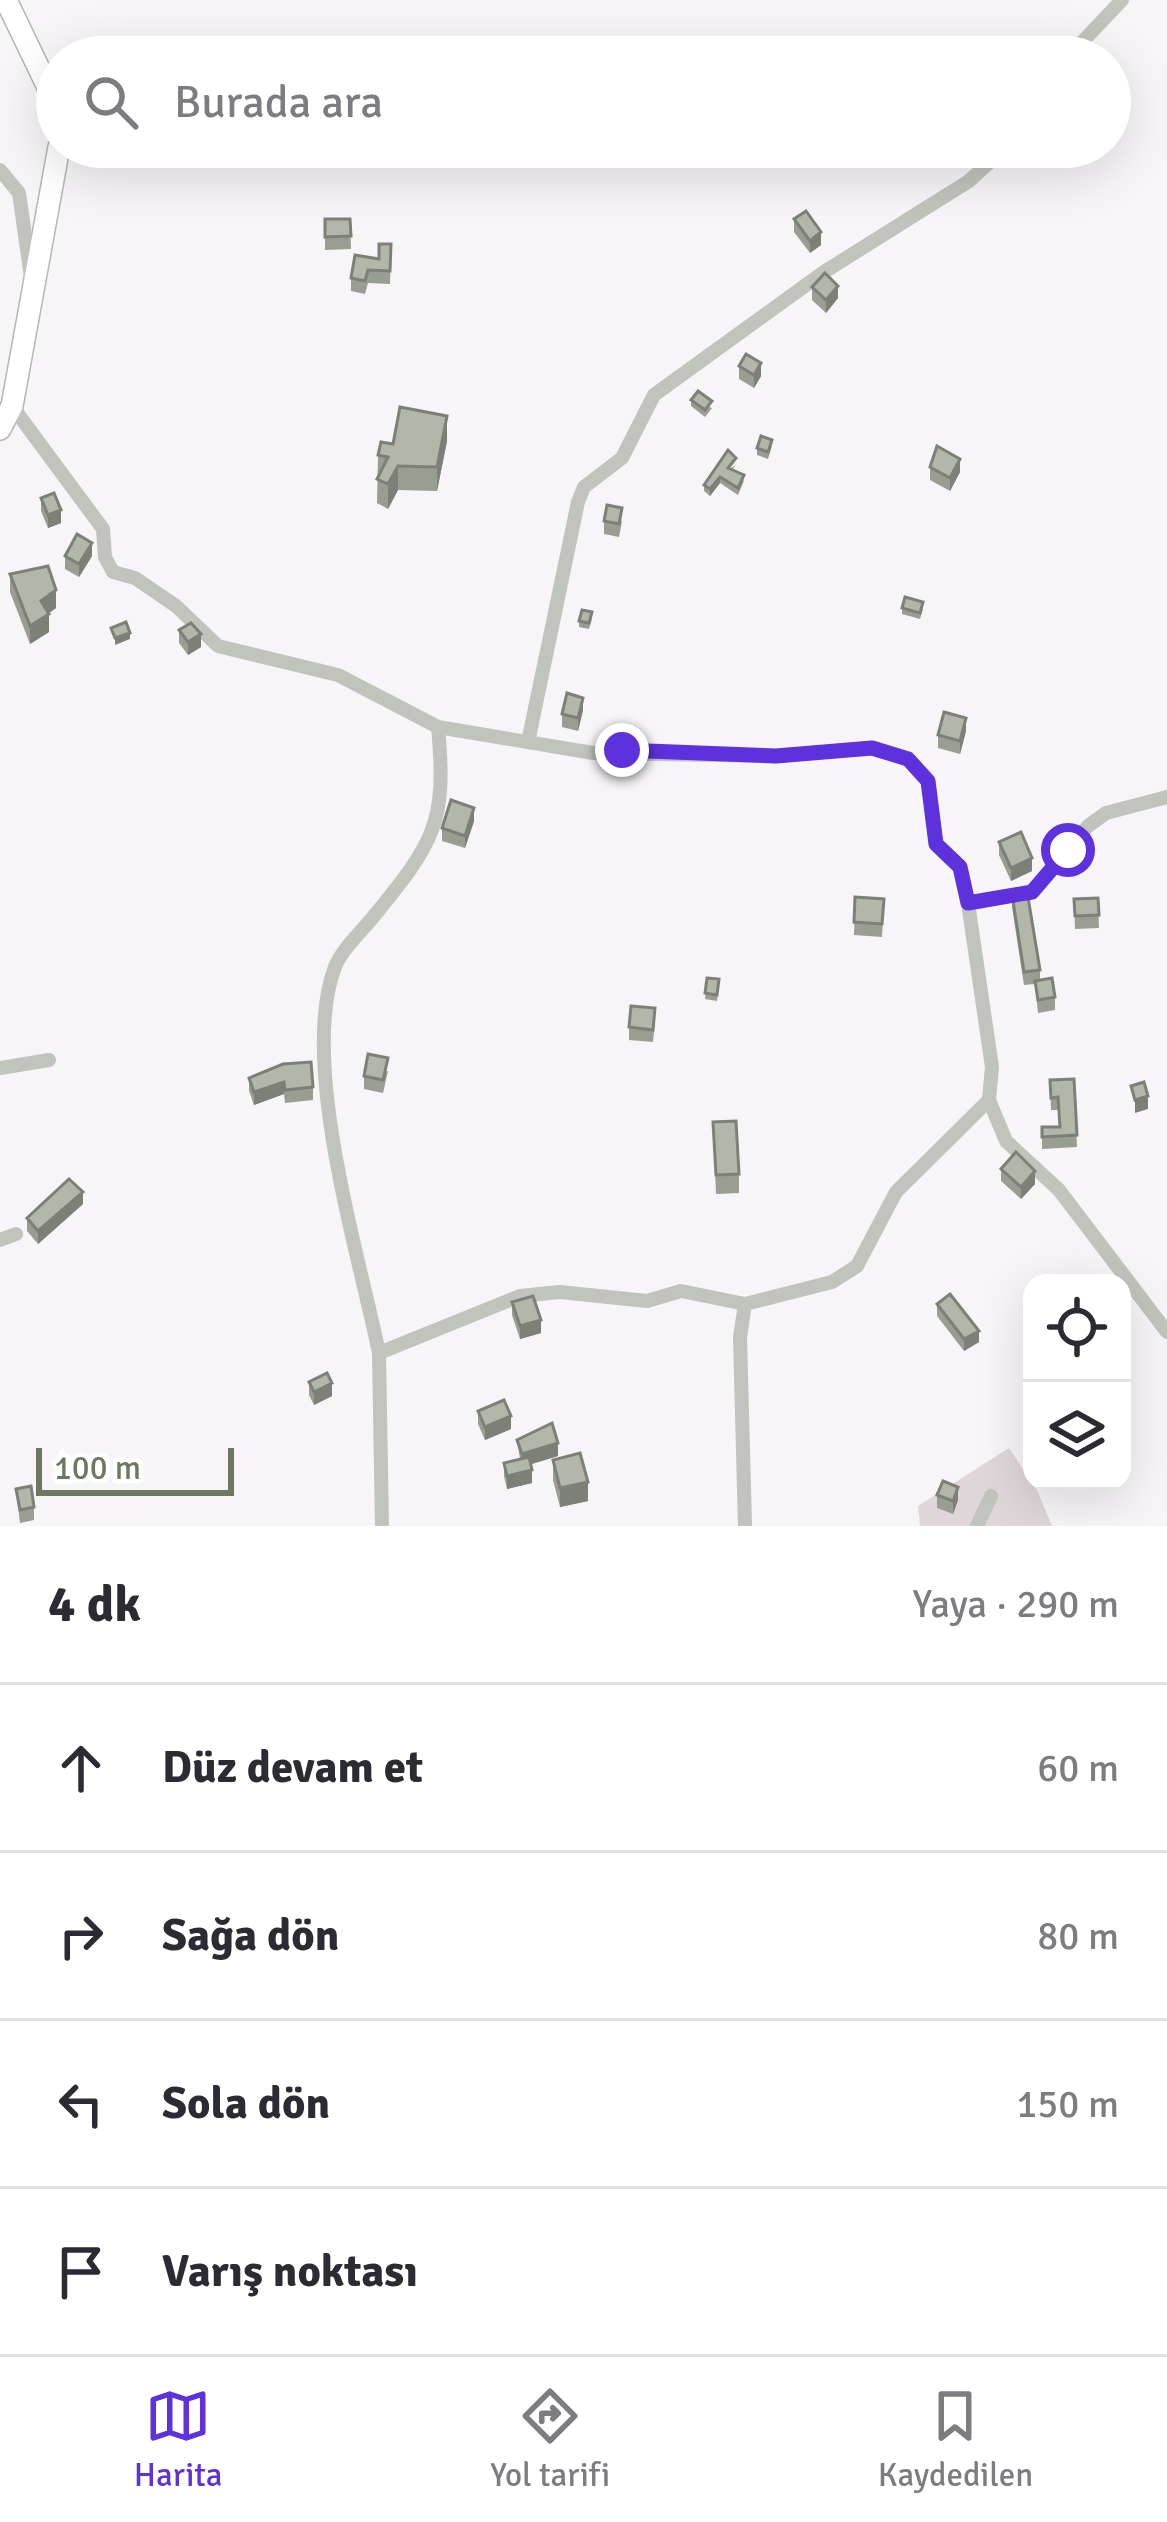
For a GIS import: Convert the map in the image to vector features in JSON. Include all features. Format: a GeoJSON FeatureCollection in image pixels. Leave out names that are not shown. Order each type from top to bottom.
{"type":"FeatureCollection","features":[{"type":"Feature","properties":{"kind":"street"},"geometry":{"type":"LineString","coordinates":[[6,0],[36,62]]}},
{"type":"Feature","properties":{"kind":"street"},"geometry":{"type":"LineString","coordinates":[[1088,36],[1122,0]]}},
{"type":"Feature","properties":{"kind":"street"},"geometry":{"type":"LineString","coordinates":[[0,429],[12,406],[55,168]]}},
{"type":"Feature","properties":{"kind":"street"},"geometry":{"type":"LineString","coordinates":[[528,742],[578,502],[584,487],[622,458],[654,395],[824,272],[969,182],[984,168]]}},
{"type":"Feature","properties":{"kind":"street"},"geometry":{"type":"LineString","coordinates":[[0,170],[19,193],[32,284]]}},
{"type":"Feature","properties":{"kind":"street"},"geometry":{"type":"LineString","coordinates":[[12,406],[103,529],[105,557],[113,572],[135,578],[176,606],[218,646],[338,675],[438,727],[593,754],[776,756],[872,748],[908,759],[928,781],[936,844],[960,867],[992,1067],[989,1100],[1013,1150],[1059,1190],[1167,1331]]}},
{"type":"Feature","properties":{"kind":"street"},"geometry":{"type":"LineString","coordinates":[[382,1526],[379,1353],[330,1115],[328,1004],[335,964],[428,842],[444,794],[438,727]]}},
{"type":"Feature","properties":{"kind":"street"},"geometry":{"type":"LineString","coordinates":[[968,903],[1032,892],[1088,826],[1106,813],[1167,797]]}},
{"type":"Feature","properties":{"kind":"street"},"geometry":{"type":"LineString","coordinates":[[0,1068],[50,1060]]}},
{"type":"Feature","properties":{"kind":"street"},"geometry":{"type":"LineString","coordinates":[[379,1353],[520,1296],[560,1292],[647,1301],[681,1291],[745,1304],[832,1282],[857,1266],[896,1192],[989,1100]]}},
{"type":"Feature","properties":{"kind":"street"},"geometry":{"type":"LineString","coordinates":[[0,1240],[16,1234]]}},
{"type":"Feature","properties":{"kind":"street"},"geometry":{"type":"LineString","coordinates":[[745,1304],[740,1337],[746,1526]]}},
{"type":"Feature","properties":{"kind":"street"},"geometry":{"type":"LineString","coordinates":[[977,1526],[991,1496]]}},
{"type":"Feature","properties":{"kind":"shaded area"},"geometry":{"type":"Polygon","coordinates":[[[1009,1448],[1023,1469],[1023,1490],[1037,1490],[1052,1526],[920,1526],[918,1506],[1009,1448]]]}},
{"type":"Feature","properties":{"kind":"building"},"geometry":{"type":"Polygon","coordinates":[[[806,211],[821,232],[810,241],[794,219],[806,211]]]}},
{"type":"Feature","properties":{"kind":"building"},"geometry":{"type":"Polygon","coordinates":[[[325,219],[350,219],[351,236],[325,237],[325,219]]]}},
{"type":"Feature","properties":{"kind":"building"},"geometry":{"type":"Polygon","coordinates":[[[379,244],[391,244],[390,271],[368,270],[365,281],[351,278],[355,255],[379,259],[379,244]]]}},
{"type":"Feature","properties":{"kind":"building"},"geometry":{"type":"Polygon","coordinates":[[[825,273],[838,286],[826,300],[812,287],[825,273]]]}},
{"type":"Feature","properties":{"kind":"building"},"geometry":{"type":"Polygon","coordinates":[[[746,354],[761,363],[754,375],[739,366],[746,354]]]}},
{"type":"Feature","properties":{"kind":"building"},"geometry":{"type":"Polygon","coordinates":[[[698,391],[712,401],[705,410],[691,400],[698,391]]]}},
{"type":"Feature","properties":{"kind":"building"},"geometry":{"type":"Polygon","coordinates":[[[400,407],[447,416],[437,467],[398,466],[388,484],[377,479],[388,457],[378,455],[381,442],[393,444],[400,407]]]}},
{"type":"Feature","properties":{"kind":"building"},"geometry":{"type":"Polygon","coordinates":[[[761,436],[772,440],[768,452],[757,448],[761,436]]]}},
{"type":"Feature","properties":{"kind":"building"},"geometry":{"type":"Polygon","coordinates":[[[937,446],[960,459],[950,478],[930,467],[937,446]]]}},
{"type":"Feature","properties":{"kind":"building"},"geometry":{"type":"Polygon","coordinates":[[[728,450],[736,458],[728,468],[744,475],[738,488],[720,477],[710,489],[704,485],[728,450]]]}},
{"type":"Feature","properties":{"kind":"building"},"geometry":{"type":"Polygon","coordinates":[[[54,493],[61,510],[48,515],[41,498],[54,493]]]}},
{"type":"Feature","properties":{"kind":"building"},"geometry":{"type":"Polygon","coordinates":[[[607,505],[622,508],[619,524],[604,521],[607,505]]]}},
{"type":"Feature","properties":{"kind":"building"},"geometry":{"type":"Polygon","coordinates":[[[77,534],[92,543],[79,564],[65,556],[77,534]]]}},
{"type":"Feature","properties":{"kind":"building"},"geometry":{"type":"Polygon","coordinates":[[[48,566],[56,590],[41,601],[49,614],[30,626],[10,574],[48,566]]]}},
{"type":"Feature","properties":{"kind":"building"},"geometry":{"type":"Polygon","coordinates":[[[905,597],[923,602],[920,613],[902,608],[905,597]]]}},
{"type":"Feature","properties":{"kind":"building"},"geometry":{"type":"Polygon","coordinates":[[[582,610],[592,612],[589,623],[579,621],[582,610]]]}},
{"type":"Feature","properties":{"kind":"building"},"geometry":{"type":"Polygon","coordinates":[[[126,622],[130,633],[115,638],[111,628],[126,622]]]}},
{"type":"Feature","properties":{"kind":"building"},"geometry":{"type":"Polygon","coordinates":[[[191,623],[201,634],[188,642],[179,630],[191,623]]]}},
{"type":"Feature","properties":{"kind":"building"},"geometry":{"type":"Polygon","coordinates":[[[567,693],[583,698],[578,718],[562,714],[567,693]]]}},
{"type":"Feature","properties":{"kind":"building"},"geometry":{"type":"Polygon","coordinates":[[[944,712],[966,718],[960,741],[938,735],[944,712]]]}},
{"type":"Feature","properties":{"kind":"building"},"geometry":{"type":"Polygon","coordinates":[[[451,800],[474,808],[465,836],[442,828],[451,800]]]}},
{"type":"Feature","properties":{"kind":"building"},"geometry":{"type":"Polygon","coordinates":[[[1021,832],[1032,858],[1011,868],[999,842],[1021,832]]]}},
{"type":"Feature","properties":{"kind":"building"},"geometry":{"type":"Polygon","coordinates":[[[1027,891],[1040,970],[1024,972],[1012,894],[1027,891]]]}},
{"type":"Feature","properties":{"kind":"building"},"geometry":{"type":"Polygon","coordinates":[[[855,897],[884,899],[882,924],[854,922],[855,897]]]}},
{"type":"Feature","properties":{"kind":"building"},"geometry":{"type":"Polygon","coordinates":[[[1098,898],[1099,915],[1075,916],[1074,899],[1098,898]]]}},
{"type":"Feature","properties":{"kind":"building"},"geometry":{"type":"Polygon","coordinates":[[[707,978],[719,979],[717,995],[705,993],[707,978]]]}},
{"type":"Feature","properties":{"kind":"building"},"geometry":{"type":"Polygon","coordinates":[[[1052,978],[1055,997],[1038,1000],[1035,981],[1052,978]]]}},
{"type":"Feature","properties":{"kind":"building"},"geometry":{"type":"Polygon","coordinates":[[[631,1006],[655,1008],[653,1030],[629,1027],[631,1006]]]}},
{"type":"Feature","properties":{"kind":"building"},"geometry":{"type":"Polygon","coordinates":[[[368,1054],[388,1058],[383,1080],[364,1076],[368,1054]]]}},
{"type":"Feature","properties":{"kind":"building"},"geometry":{"type":"Polygon","coordinates":[[[311,1062],[313,1087],[285,1090],[284,1082],[254,1092],[249,1078],[283,1064],[311,1062]]]}},
{"type":"Feature","properties":{"kind":"building"},"geometry":{"type":"Polygon","coordinates":[[[1074,1079],[1077,1135],[1042,1137],[1042,1127],[1060,1127],[1058,1097],[1051,1098],[1050,1080],[1074,1079]]]}},
{"type":"Feature","properties":{"kind":"building"},"geometry":{"type":"Polygon","coordinates":[[[1144,1082],[1148,1096],[1135,1100],[1131,1086],[1144,1082]]]}},
{"type":"Feature","properties":{"kind":"building"},"geometry":{"type":"Polygon","coordinates":[[[736,1121],[739,1174],[716,1175],[713,1122],[736,1121]]]}},
{"type":"Feature","properties":{"kind":"building"},"geometry":{"type":"Polygon","coordinates":[[[1016,1152],[1035,1171],[1021,1187],[1001,1169],[1016,1152]]]}},
{"type":"Feature","properties":{"kind":"building"},"geometry":{"type":"Polygon","coordinates":[[[69,1179],[83,1192],[38,1231],[27,1218],[69,1179]]]}},
{"type":"Feature","properties":{"kind":"building"},"geometry":{"type":"Polygon","coordinates":[[[950,1294],[979,1331],[964,1339],[937,1304],[950,1294]]]}},
{"type":"Feature","properties":{"kind":"building"},"geometry":{"type":"Polygon","coordinates":[[[533,1296],[541,1320],[520,1326],[512,1302],[533,1296]]]}},
{"type":"Feature","properties":{"kind":"building"},"geometry":{"type":"Polygon","coordinates":[[[327,1373],[332,1383],[314,1392],[309,1382],[327,1373]]]}},
{"type":"Feature","properties":{"kind":"building"},"geometry":{"type":"Polygon","coordinates":[[[504,1400],[511,1416],[485,1427],[478,1411],[504,1400]]]}},
{"type":"Feature","properties":{"kind":"building"},"geometry":{"type":"Polygon","coordinates":[[[552,1423],[558,1443],[522,1454],[517,1440],[552,1423]]]}},
{"type":"Feature","properties":{"kind":"building"},"geometry":{"type":"Polygon","coordinates":[[[580,1453],[588,1482],[560,1488],[553,1460],[580,1453]]]}},
{"type":"Feature","properties":{"kind":"building"},"geometry":{"type":"Polygon","coordinates":[[[529,1457],[532,1470],[507,1476],[504,1463],[529,1457]]]}},
{"type":"Feature","properties":{"kind":"building"},"geometry":{"type":"Polygon","coordinates":[[[943,1481],[958,1487],[953,1501],[937,1495],[943,1481]]]}},
{"type":"Feature","properties":{"kind":"building"},"geometry":{"type":"Polygon","coordinates":[[[31,1486],[34,1507],[20,1510],[16,1489],[31,1486]]]}},
{"type":"Feature","properties":{"kind":"route"},"geometry":{"type":"LineString","coordinates":[[622,750],[776,756],[828,748],[872,748],[908,759],[928,781],[936,844],[960,867],[968,903],[1032,892],[1068,850]]}}]}
